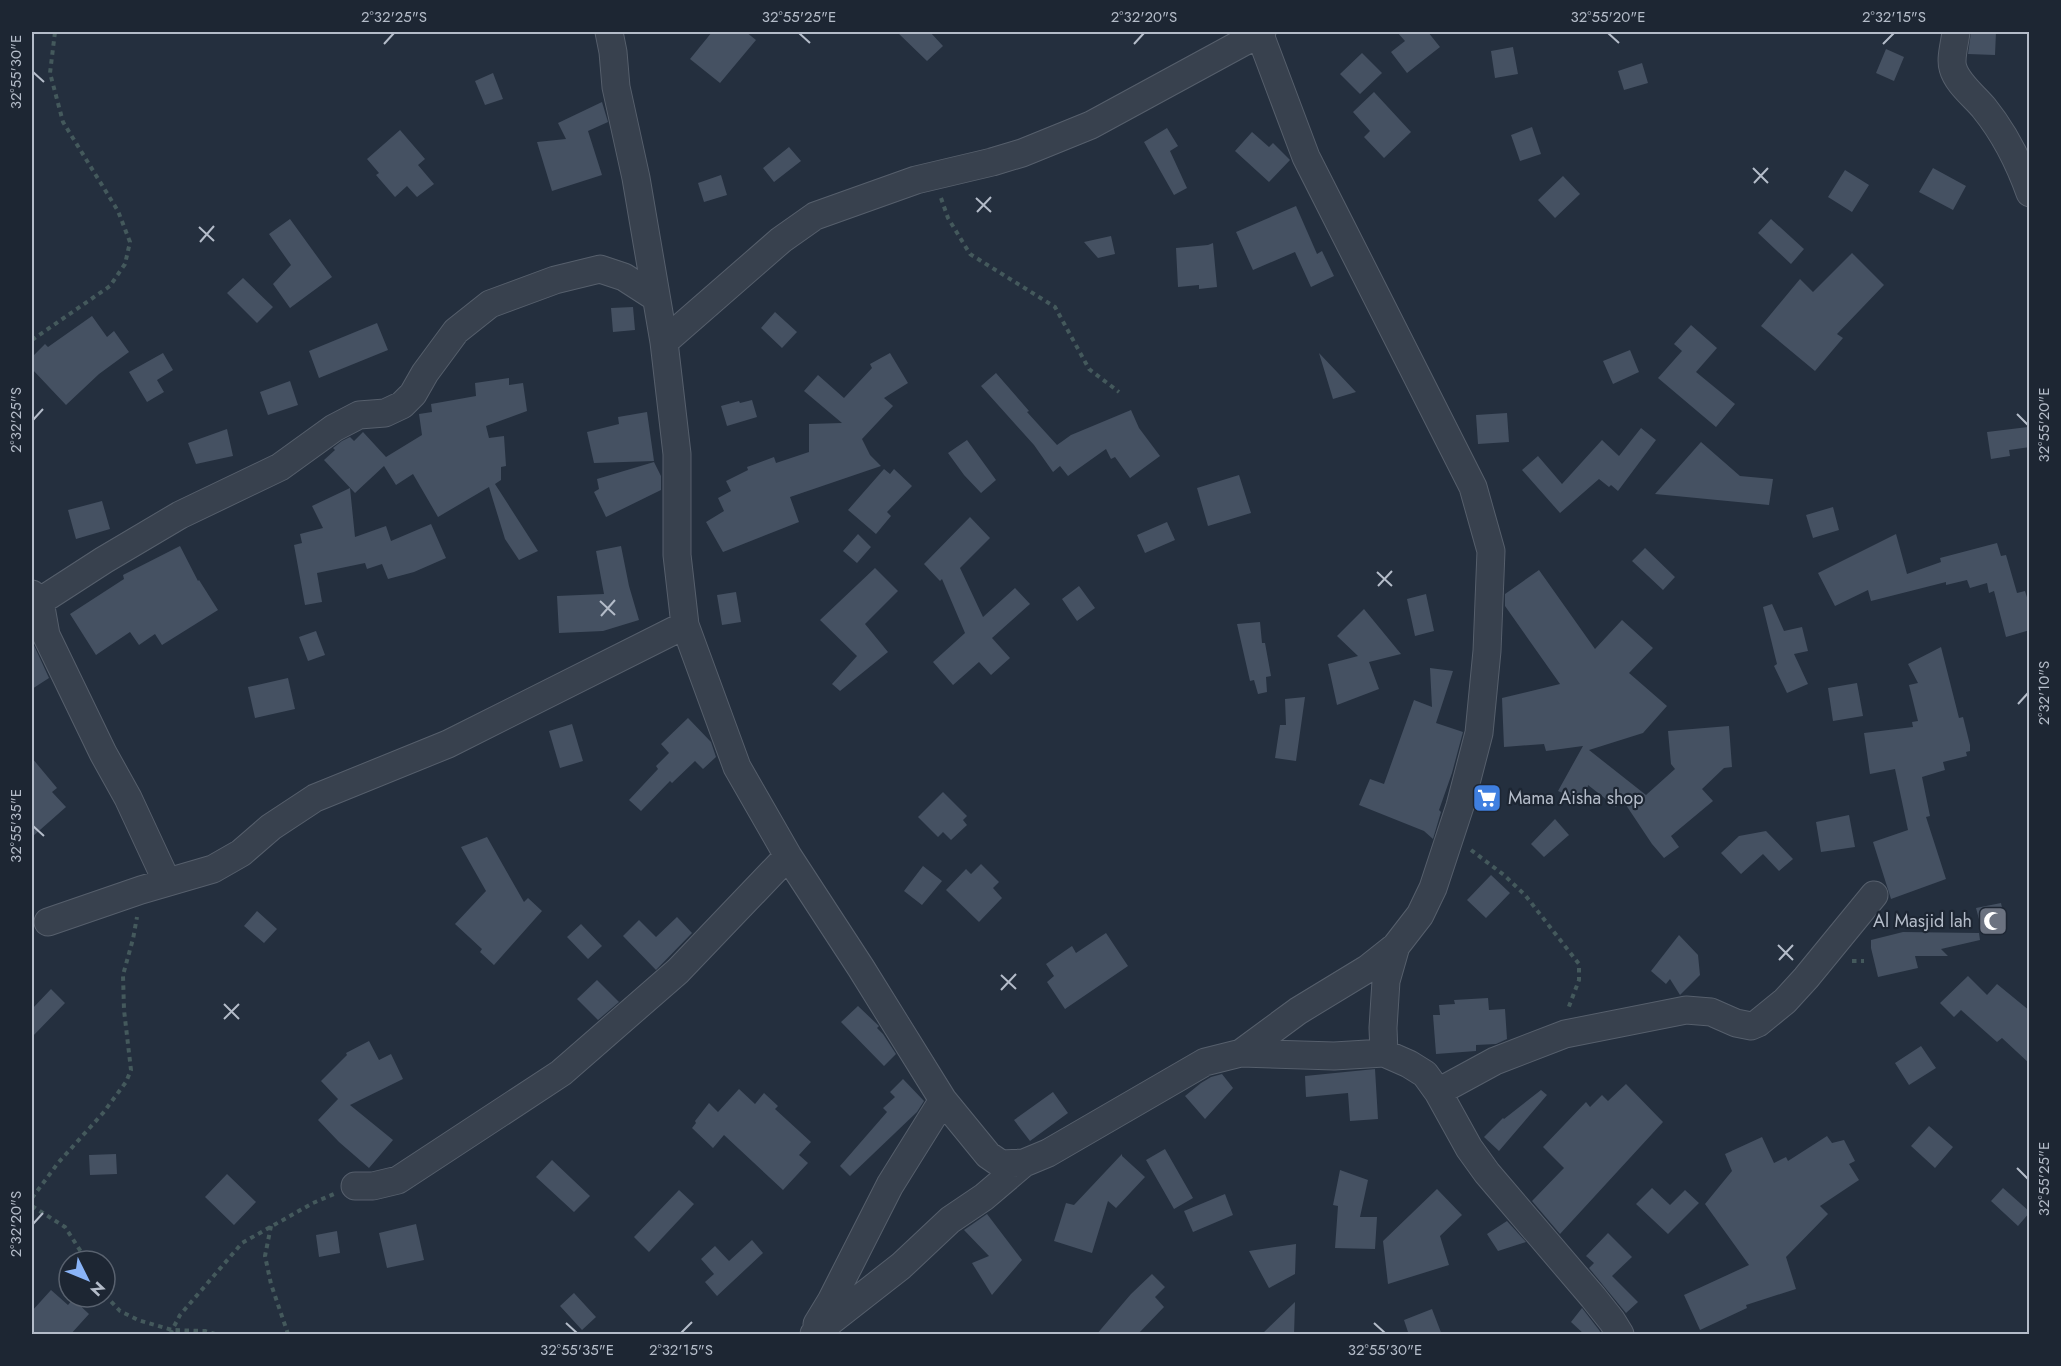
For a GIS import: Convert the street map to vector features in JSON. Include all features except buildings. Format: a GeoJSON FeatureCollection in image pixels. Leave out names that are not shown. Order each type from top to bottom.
{"type":"FeatureCollection","features":[{"type":"Feature","properties":{"kind":"street"},"geometry":{"type":"LineString","coordinates":[[609,32],[616,87],[636,178],[664,342],[677,454],[676,555],[685,625],[737,767],[788,856],[943,1100],[988,1155],[1001,1164],[1024,1163]]}},
{"type":"Feature","properties":{"kind":"street"},"geometry":{"type":"LineString","coordinates":[[664,342],[781,240],[815,216],[933,175],[1012,156],[1091,125],[1260,32],[1306,157],[1473,487],[1491,551],[1486,662],[1479,733],[1450,836],[1433,888],[1420,915],[1396,946],[1367,969],[1298,1011],[1241,1053]]}},
{"type":"Feature","properties":{"kind":"street"},"geometry":{"type":"LineString","coordinates":[[1956,32],[1952,67],[2003,135],[2019,164],[2030,193]]}},
{"type":"Feature","properties":{"kind":"street"},"geometry":{"type":"LineString","coordinates":[[154,886],[128,798],[103,753],[46,635],[35,598],[180,515],[280,467],[334,429],[359,416],[386,413],[402,405],[413,394],[425,373],[456,331],[490,303],[555,279],[600,269],[624,277],[655,297]]}},
{"type":"Feature","properties":{"kind":"street"},"geometry":{"type":"LineString","coordinates":[[48,922],[154,886],[213,870],[241,853],[271,827],[315,798],[448,744],[685,625]]}},
{"type":"Feature","properties":{"kind":"street"},"geometry":{"type":"LineString","coordinates":[[355,1186],[373,1186],[398,1180],[561,1073],[678,971],[788,856]]}},
{"type":"Feature","properties":{"kind":"street"},"geometry":{"type":"LineString","coordinates":[[1438,1092],[1495,1061],[1565,1034],[1686,1010],[1712,1012],[1736,1023],[1751,1026],[1758,1023],[1806,978],[1874,895]]}},
{"type":"Feature","properties":{"kind":"street"},"geometry":{"type":"LineString","coordinates":[[1384,1053],[1386,981],[1396,946]]}},
{"type":"Feature","properties":{"kind":"street"},"geometry":{"type":"LineString","coordinates":[[812,1335],[901,1266],[950,1220],[984,1197],[1024,1163],[1048,1153],[1205,1062],[1241,1053],[1334,1056],[1384,1053],[1425,1074],[1438,1092],[1469,1148],[1487,1173],[1593,1297],[1620,1335]]}},
{"type":"Feature","properties":{"kind":"street"},"geometry":{"type":"LineString","coordinates":[[812,1335],[890,1185],[943,1100]]}},
{"type":"Feature","properties":{"kind":"path"},"geometry":{"type":"LineString","coordinates":[[32,340],[110,286],[125,264],[130,242],[118,211],[63,122],[50,73],[55,32]]}},
{"type":"Feature","properties":{"kind":"path"},"geometry":{"type":"LineString","coordinates":[[933,175],[948,218],[970,254],[1055,307],[1089,369],[1119,392]]}},
{"type":"Feature","properties":{"kind":"path"},"geometry":{"type":"LineString","coordinates":[[1450,836],[1504,875],[1525,895],[1579,964],[1579,980],[1566,1018],[1565,1034]]}},
{"type":"Feature","properties":{"kind":"path"},"geometry":{"type":"LineString","coordinates":[[32,1198],[58,1163],[103,1113],[126,1082],[131,1070],[124,1010],[123,975],[154,886]]}},
{"type":"Feature","properties":{"kind":"path"},"geometry":{"type":"LineString","coordinates":[[170,1335],[180,1315],[242,1243],[313,1203],[355,1186]]}},
{"type":"Feature","properties":{"kind":"path"},"geometry":{"type":"LineString","coordinates":[[32,1206],[65,1227],[81,1249]]}},
{"type":"Feature","properties":{"kind":"path"},"geometry":{"type":"LineString","coordinates":[[271,1225],[265,1256],[271,1284],[288,1335]]}},
{"type":"Feature","properties":{"kind":"path"},"geometry":{"type":"LineString","coordinates":[[117,1308],[138,1320],[172,1330],[205,1330],[215,1335]]}},
{"type":"Feature","properties":{"kind":"place","name":"Mama Aisha shop"},"geometry":{"type":"Point","coordinates":[1487,798]}},
{"type":"Feature","properties":{"kind":"place","name":"Al Masjid lah"},"geometry":{"type":"Point","coordinates":[1993,921]}}]}
